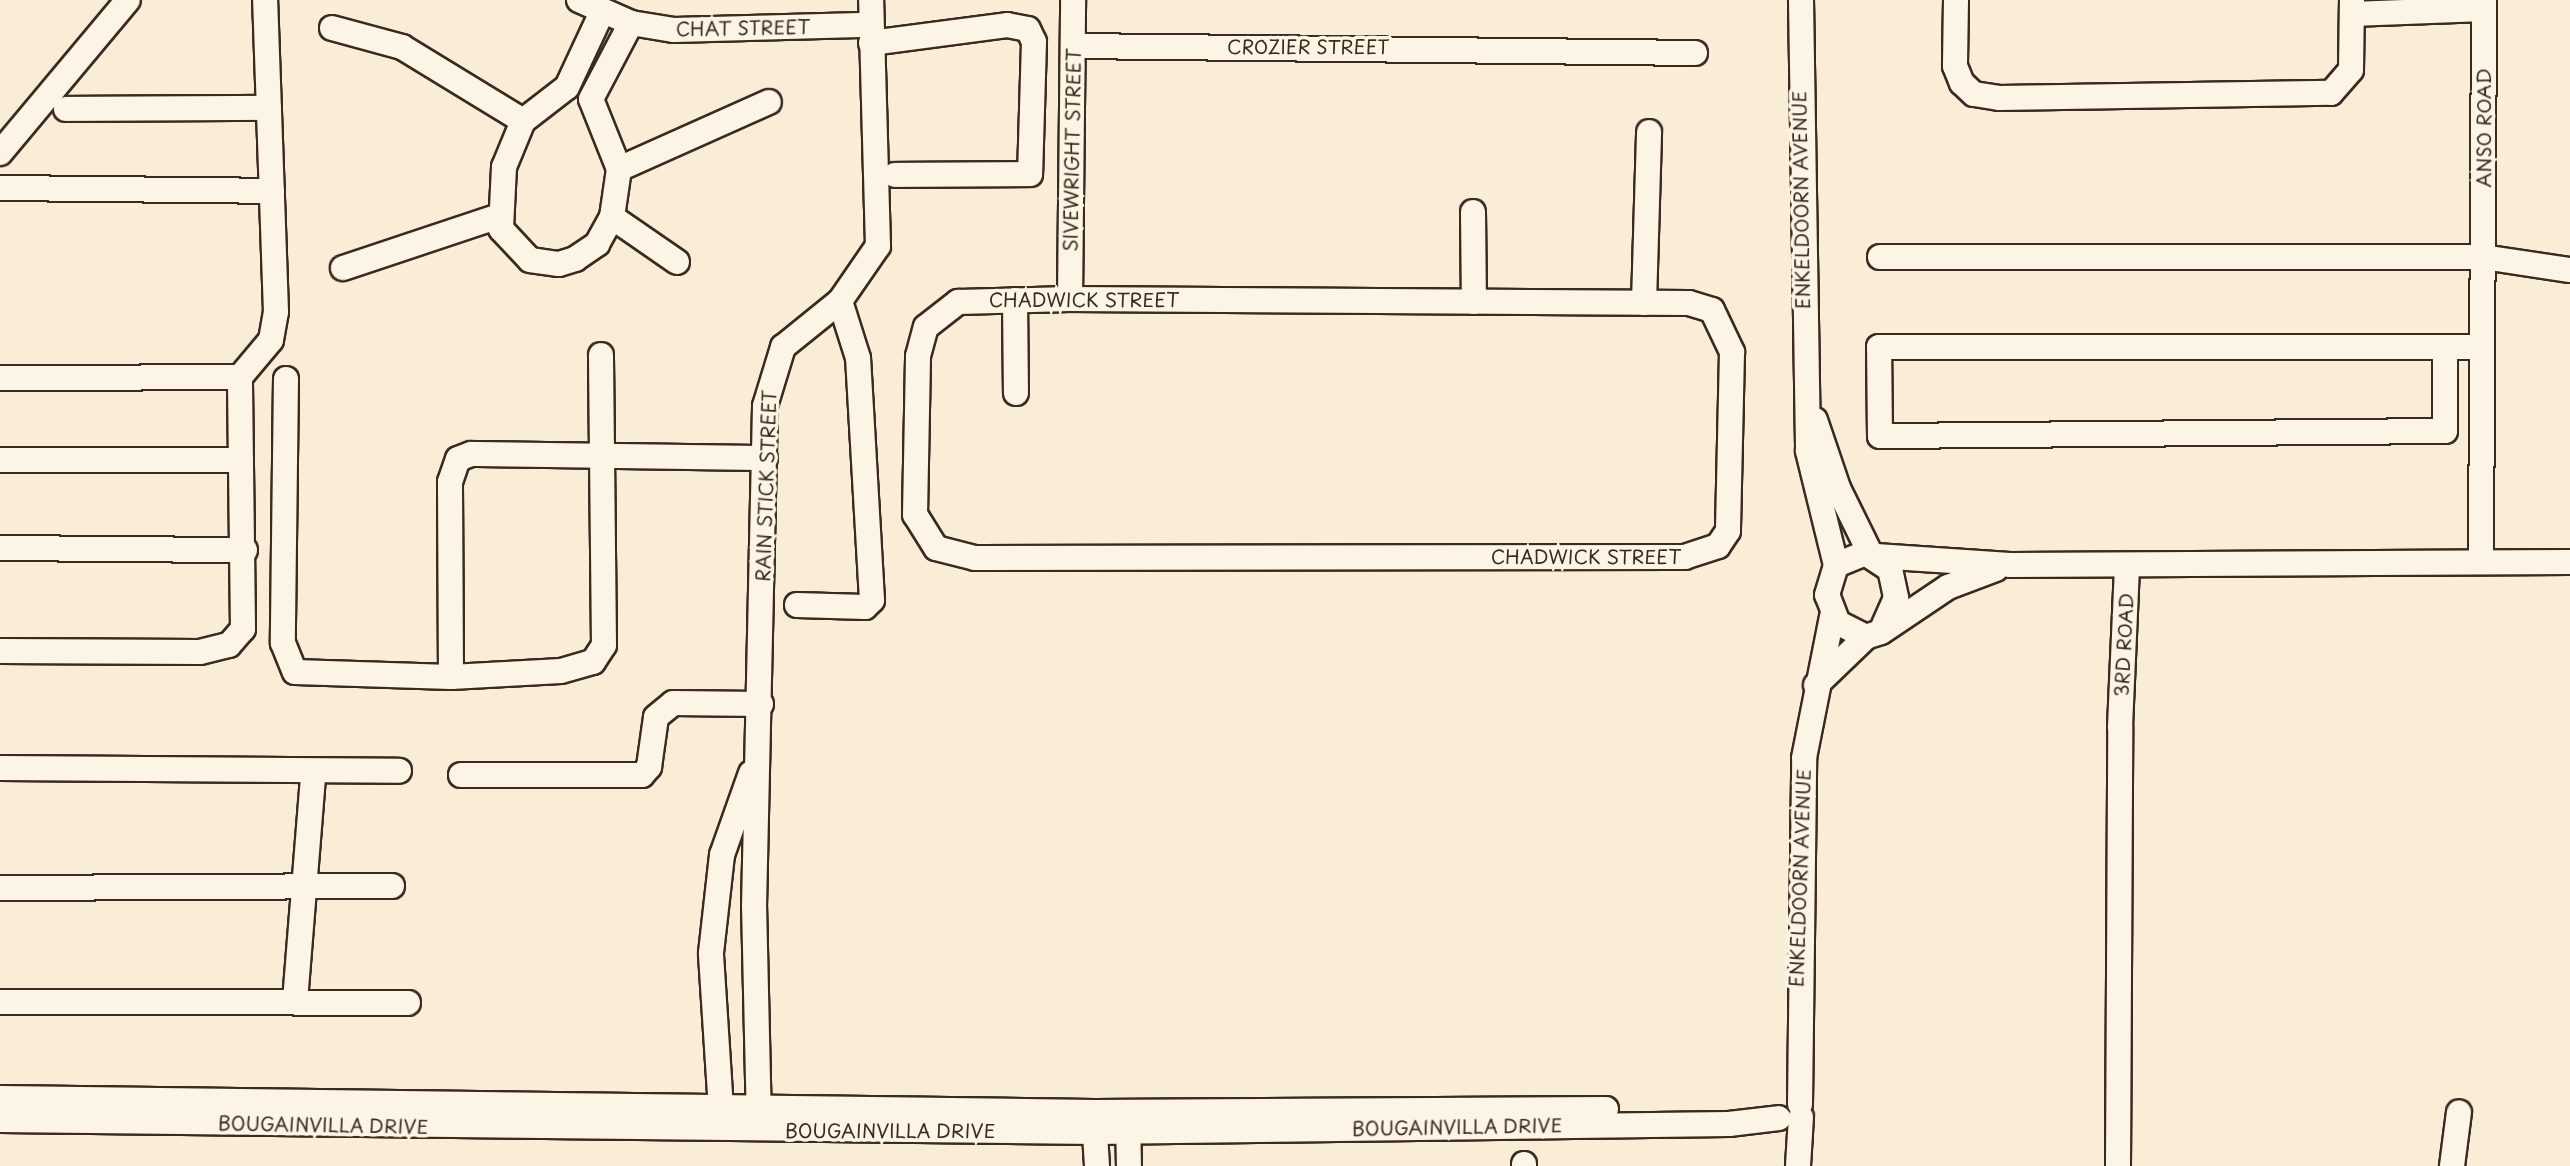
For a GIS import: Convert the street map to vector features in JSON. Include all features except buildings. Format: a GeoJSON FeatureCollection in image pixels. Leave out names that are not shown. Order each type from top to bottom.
{"type":"FeatureCollection","features":[{"type":"Feature","properties":{"kind":"street"},"geometry":{"type":"LineString","coordinates":[[0,153],[128,0]]}},
{"type":"Feature","properties":{"kind":"street"},"geometry":{"type":"LineString","coordinates":[[0,651],[218,650],[243,629],[245,550],[240,377],[274,328],[265,0]]}},
{"type":"Feature","properties":{"kind":"street","name":"CHAT STREET"},"geometry":{"type":"LineString","coordinates":[[579,0],[631,23],[722,32],[870,34],[1007,25],[1028,29],[1034,42],[1030,174],[895,176]]}},
{"type":"Feature","properties":{"kind":"street","name":"RAIN STICK STREET"},"geometry":{"type":"LineString","coordinates":[[759,1120],[756,763],[761,704],[765,406],[776,360],[839,301],[878,246],[871,0]]}},
{"type":"Feature","properties":{"kind":"street","name":"SIVEWRIGHT STREET"},"geometry":{"type":"LineString","coordinates":[[1070,299],[1073,0]]}},
{"type":"Feature","properties":{"kind":"street","name":"ENKELDOORN AVENUE"},"geometry":{"type":"LineString","coordinates":[[1789,1111],[1797,1068],[1804,758],[1814,688],[1832,616],[1827,595],[1836,565],[1812,478],[1801,0]]}},
{"type":"Feature","properties":{"kind":"street"},"geometry":{"type":"LineString","coordinates":[[1956,0],[1955,65],[1962,83],[1974,94],[1999,98],[2331,93],[2351,70],[2352,7],[2484,5]]}},
{"type":"Feature","properties":{"kind":"street","name":"ANSO ROAD"},"geometry":{"type":"LineString","coordinates":[[2481,562],[2484,5]]}},
{"type":"Feature","properties":{"kind":"street"},"geometry":{"type":"LineString","coordinates":[[603,12],[567,88],[523,121],[504,167],[499,216],[515,249],[541,264],[559,264],[597,244],[612,217],[619,169],[591,99],[631,23]]}},
{"type":"Feature","properties":{"kind":"street"},"geometry":{"type":"LineString","coordinates":[[332,28],[402,47],[523,121]]}},
{"type":"Feature","properties":{"kind":"street"},"geometry":{"type":"LineString","coordinates":[[590,42],[614,53]]}},
{"type":"Feature","properties":{"kind":"street","name":"CROZIER STREET"},"geometry":{"type":"LineString","coordinates":[[1073,46],[1543,47],[1695,53]]}},
{"type":"Feature","properties":{"kind":"street"},"geometry":{"type":"LineString","coordinates":[[619,169],[769,102]]}},
{"type":"Feature","properties":{"kind":"street"},"geometry":{"type":"LineString","coordinates":[[66,109],[269,108]]}},
{"type":"Feature","properties":{"kind":"street"},"geometry":{"type":"LineString","coordinates":[[1644,303],[1649,132]]}},
{"type":"Feature","properties":{"kind":"street"},"geometry":{"type":"LineString","coordinates":[[0,188],[272,191]]}},
{"type":"Feature","properties":{"kind":"street"},"geometry":{"type":"LineString","coordinates":[[1473,212],[1474,302]]}},
{"type":"Feature","properties":{"kind":"street"},"geometry":{"type":"LineString","coordinates":[[342,268],[499,216]]}},
{"type":"Feature","properties":{"kind":"street"},"geometry":{"type":"LineString","coordinates":[[612,217],[677,262]]}},
{"type":"Feature","properties":{"kind":"street"},"geometry":{"type":"LineString","coordinates":[[1880,257],[2483,257],[2570,270]]}},
{"type":"Feature","properties":{"kind":"street"},"geometry":{"type":"LineString","coordinates":[[1015,300],[1016,393]]}},
{"type":"Feature","properties":{"kind":"street","name":"CHADWICK STREET"},"geometry":{"type":"LineString","coordinates":[[1015,300],[1644,303],[1712,310],[1732,352],[1732,516],[1718,546],[1702,553],[953,556],[922,535],[915,515],[918,356],[926,327],[940,311],[958,302],[1015,300]]}},
{"type":"Feature","properties":{"kind":"street"},"geometry":{"type":"LineString","coordinates":[[797,605],[865,607],[872,600],[858,358],[839,301]]}},
{"type":"Feature","properties":{"kind":"street"},"geometry":{"type":"LineString","coordinates":[[2445,347],[2445,431],[1880,436],[1879,347],[2445,347],[2482,347]]}},
{"type":"Feature","properties":{"kind":"street"},"geometry":{"type":"LineString","coordinates":[[286,379],[287,661],[308,676],[452,677],[561,671],[600,654],[606,623],[601,355]]}},
{"type":"Feature","properties":{"kind":"street"},"geometry":{"type":"LineString","coordinates":[[0,378],[240,377]]}},
{"type":"Feature","properties":{"kind":"street","name":"ENKELDOORN AVENUE"},"geometry":{"type":"LineString","coordinates":[[1809,400],[1838,488],[1873,554],[1890,569],[1896,598],[1873,634],[1814,688]]}},
{"type":"Feature","properties":{"kind":"street"},"geometry":{"type":"LineString","coordinates":[[452,677],[450,482],[458,459],[471,454],[765,458]]}},
{"type":"Feature","properties":{"kind":"street"},"geometry":{"type":"LineString","coordinates":[[0,460],[241,460]]}},
{"type":"Feature","properties":{"kind":"street"},"geometry":{"type":"LineString","coordinates":[[0,548],[245,550]]}},
{"type":"Feature","properties":{"kind":"street"},"geometry":{"type":"LineString","coordinates":[[1836,565],[1853,554],[1873,554],[2010,565],[2127,566]]}},
{"type":"Feature","properties":{"kind":"street","name":"3RD ROAD"},"geometry":{"type":"LineString","coordinates":[[2118,1166],[2120,727],[2127,566],[2570,562]]}},
{"type":"Feature","properties":{"kind":"street"},"geometry":{"type":"LineString","coordinates":[[1832,616],[1873,634],[1948,587],[2010,565]]}},
{"type":"Feature","properties":{"kind":"street"},"geometry":{"type":"LineString","coordinates":[[460,775],[642,775],[649,767],[656,717],[673,703],[761,704]]}},
{"type":"Feature","properties":{"kind":"street","name":"RAIN STICK STREET"},"geometry":{"type":"LineString","coordinates":[[721,1121],[713,929],[722,855],[756,763]]}},
{"type":"Feature","properties":{"kind":"street"},"geometry":{"type":"LineString","coordinates":[[0,768],[313,775],[399,771]]}},
{"type":"Feature","properties":{"kind":"street"},"geometry":{"type":"LineString","coordinates":[[295,1001],[313,775]]}},
{"type":"Feature","properties":{"kind":"street"},"geometry":{"type":"LineString","coordinates":[[0,888],[392,886]]}},
{"type":"Feature","properties":{"kind":"street"},"geometry":{"type":"LineString","coordinates":[[0,1002],[408,1003]]}},
{"type":"Feature","properties":{"kind":"street","name":"BOUGAINVILLA DRIVE"},"geometry":{"type":"LineString","coordinates":[[0,1097],[721,1121]]}},
{"type":"Feature","properties":{"kind":"street"},"geometry":{"type":"LineString","coordinates":[[1789,1111],[1798,1160]]}},
{"type":"Feature","properties":{"kind":"street","name":"BOUGAINVILLA DRIVE"},"geometry":{"type":"LineString","coordinates":[[0,1120],[1128,1122],[1789,1111]]}},
{"type":"Feature","properties":{"kind":"street"},"geometry":{"type":"LineString","coordinates":[[2452,1166],[2459,1112]]}},
{"type":"Feature","properties":{"kind":"street"},"geometry":{"type":"LineString","coordinates":[[1095,1122],[1097,1166]]}},
{"type":"Feature","properties":{"kind":"street"},"geometry":{"type":"LineString","coordinates":[[1128,1122],[1129,1166]]}}]}
